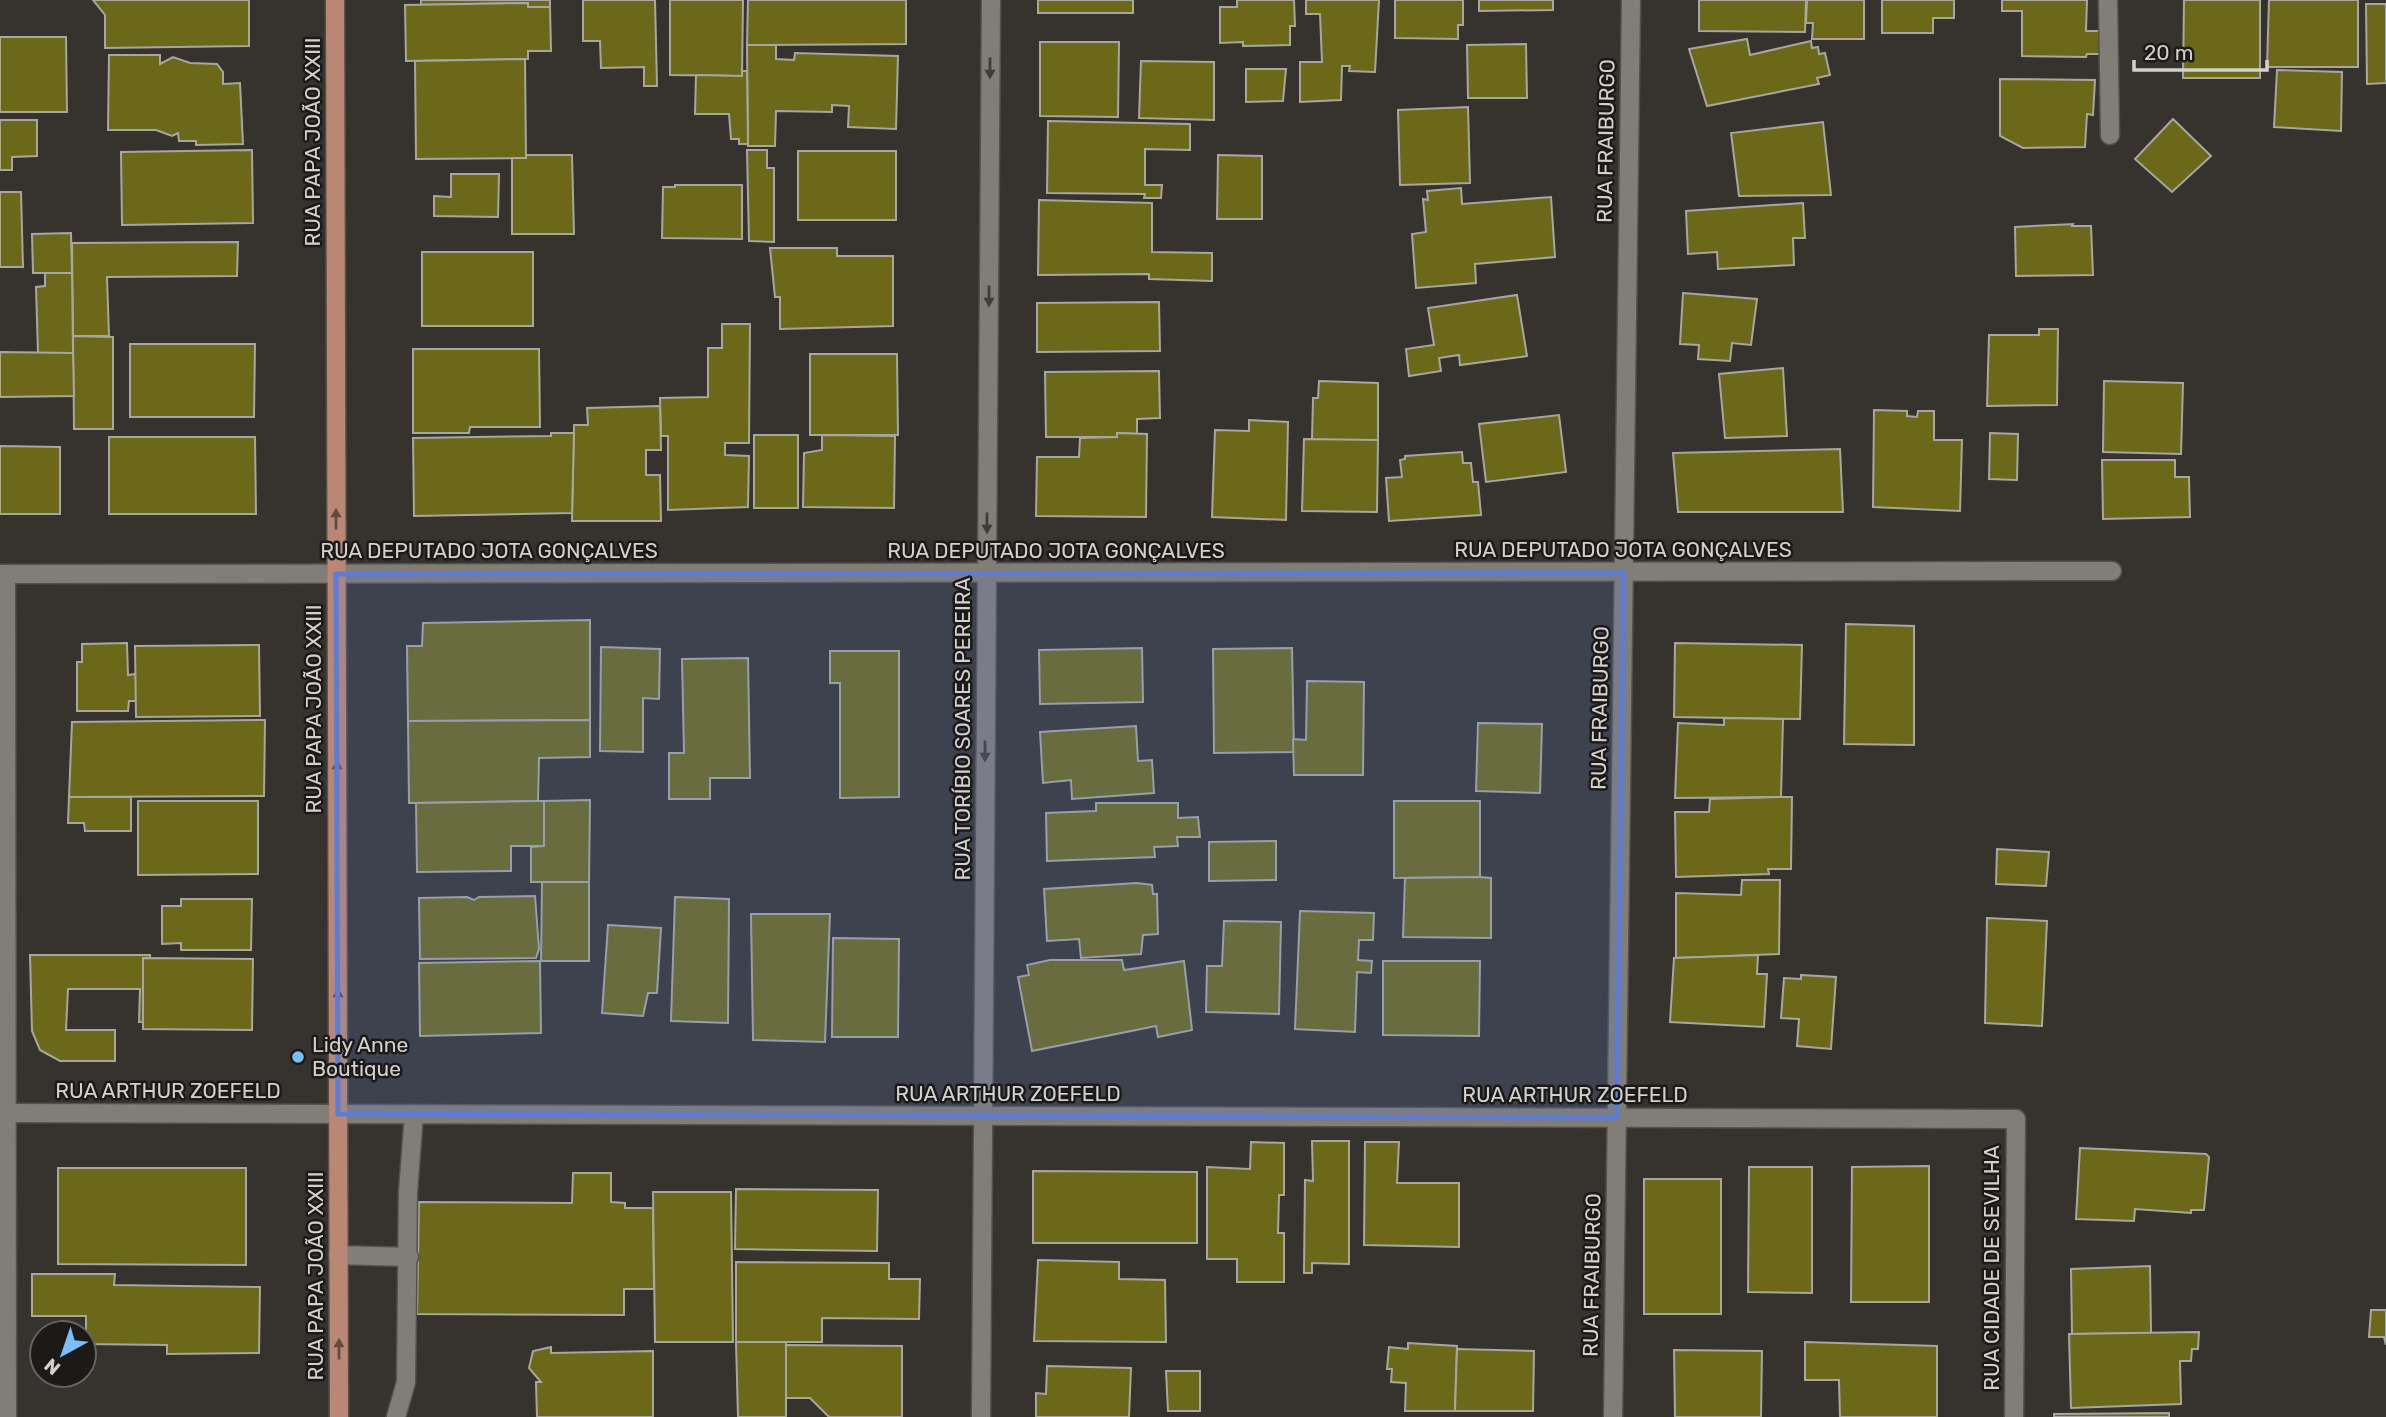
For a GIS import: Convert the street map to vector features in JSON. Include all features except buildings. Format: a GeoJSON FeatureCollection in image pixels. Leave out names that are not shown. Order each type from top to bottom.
{"type":"FeatureCollection","features":[{"type":"Feature","properties":{"kind":"main road","name":"RUA PAPA JOÃO XXIII"},"geometry":{"type":"LineString","coordinates":[[335,0],[339,1417]]}},
{"type":"Feature","properties":{"kind":"street","name":"RUA TORÍBIO SOARES PEREIRA"},"geometry":{"type":"LineString","coordinates":[[981,1417],[990,0]]}},
{"type":"Feature","properties":{"kind":"street","name":"RUA FRAIBURGO"},"geometry":{"type":"LineString","coordinates":[[1613,1417],[1631,0]]}},
{"type":"Feature","properties":{"kind":"street"},"geometry":{"type":"LineString","coordinates":[[2108,0],[2110,135]]}},
{"type":"Feature","properties":{"kind":"street","name":"RUA DEPUTADO JOTA GONÇALVES"},"geometry":{"type":"LineString","coordinates":[[3,574],[2112,571]]}},
{"type":"Feature","properties":{"kind":"street"},"geometry":{"type":"LineString","coordinates":[[3,574],[3,1113],[7,1417]]}},
{"type":"Feature","properties":{"kind":"street","name":"RUA ARTHUR ZOEFELD"},"geometry":{"type":"LineString","coordinates":[[3,1113],[2016,1119]]}},
{"type":"Feature","properties":{"kind":"street"},"geometry":{"type":"LineString","coordinates":[[396,1417],[406,1382],[408,1192],[414,1114]]}},
{"type":"Feature","properties":{"kind":"street","name":"RUA CIDADE DE SEVILHA"},"geometry":{"type":"LineString","coordinates":[[2014,1417],[2016,1119]]}},
{"type":"Feature","properties":{"kind":"street"},"geometry":{"type":"LineString","coordinates":[[338,1255],[409,1257]]}},
{"type":"Feature","properties":{"kind":"highlighted area"},"geometry":{"type":"Polygon","coordinates":[[[1624,573],[1617,1118],[338,1114],[336,574],[1624,573]]]}},
{"type":"Feature","properties":{"kind":"place","name":"Lidy Anne Boutique"},"geometry":{"type":"Point","coordinates":[298,1057]}}]}
